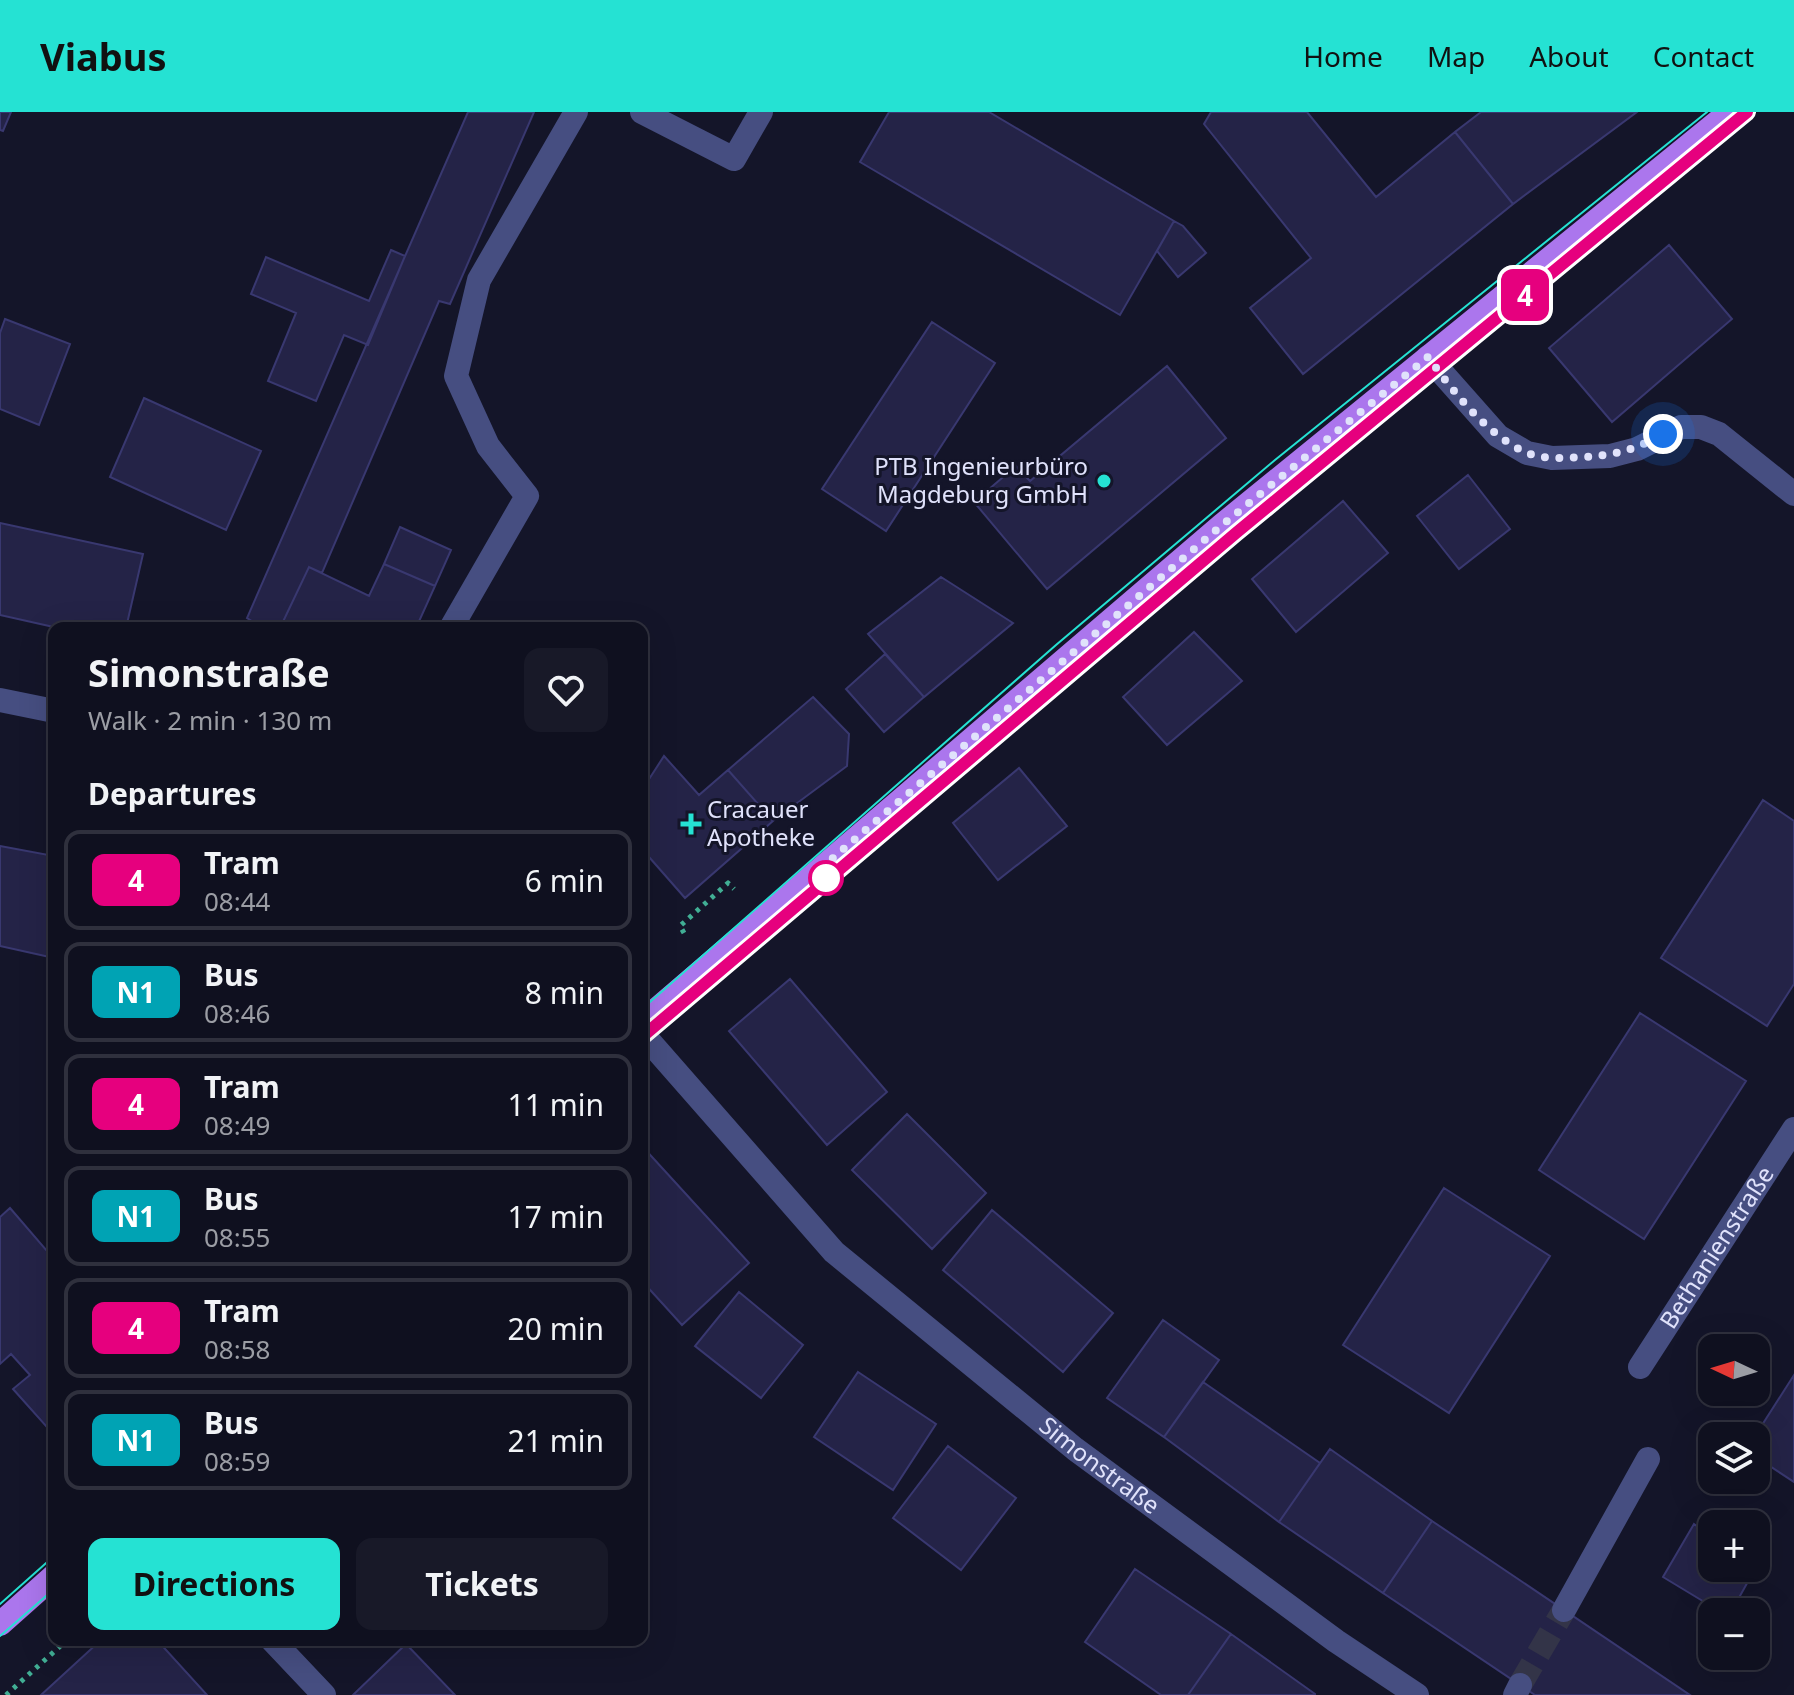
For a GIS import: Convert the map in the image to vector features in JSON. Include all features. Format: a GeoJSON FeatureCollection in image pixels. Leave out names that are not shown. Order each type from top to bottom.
{"type":"FeatureCollection","features":[{"type":"Feature","properties":{"kind":"main road"},"geometry":{"type":"LineString","coordinates":[[648,1017],[1221,526],[1730,112]]}},
{"type":"Feature","properties":{"kind":"main road"},"geometry":{"type":"LineString","coordinates":[[0,1624],[48,1581]]}},
{"type":"Feature","properties":{"kind":"street"},"geometry":{"type":"LineString","coordinates":[[454,622],[527,496],[488,446],[456,376],[479,280],[576,112]]}},
{"type":"Feature","properties":{"kind":"street"},"geometry":{"type":"LineString","coordinates":[[642,112],[734,159],[761,112]]}},
{"type":"Feature","properties":{"kind":"street"},"geometry":{"type":"LineString","coordinates":[[1428,357],[1498,436],[1527,453],[1552,458],[1610,456],[1637,449],[1681,427],[1701,427],[1719,434],[1794,494]]}},
{"type":"Feature","properties":{"kind":"street"},"geometry":{"type":"LineString","coordinates":[[0,700],[48,710]]}},
{"type":"Feature","properties":{"kind":"street","name":"Simonstraße"},"geometry":{"type":"LineString","coordinates":[[648,1040],[834,1252],[1075,1449],[1336,1641],[1417,1695]]}},
{"type":"Feature","properties":{"kind":"street","name":"Bethanienstraße"},"geometry":{"type":"LineString","coordinates":[[1640,1367],[1794,1129]]}},
{"type":"Feature","properties":{"kind":"street"},"geometry":{"type":"LineString","coordinates":[[1564,1610],[1648,1459]]}},
{"type":"Feature","properties":{"kind":"street"},"geometry":{"type":"LineString","coordinates":[[278,1646],[324,1695]]}},
{"type":"Feature","properties":{"kind":"path"},"geometry":{"type":"LineString","coordinates":[[6,1695],[60,1646]]}},
{"type":"Feature","properties":{"kind":"building"},"geometry":{"type":"Polygon","coordinates":[[[0,112],[11,112],[3,131],[0,130],[0,112]]]}},
{"type":"Feature","properties":{"kind":"building"},"geometry":{"type":"Polygon","coordinates":[[[468,112],[534,112],[450,304],[439,301],[322,573],[309,567],[283,622],[253,622],[247,618],[468,112]]]}},
{"type":"Feature","properties":{"kind":"building"},"geometry":{"type":"Polygon","coordinates":[[[889,112],[989,112],[1174,221],[1120,315],[860,162],[889,112]]]}},
{"type":"Feature","properties":{"kind":"building"},"geometry":{"type":"Polygon","coordinates":[[[1211,112],[1307,112],[1376,197],[1455,132],[1513,204],[1303,374],[1250,308],[1311,258],[1204,124],[1211,112]]]}},
{"type":"Feature","properties":{"kind":"building"},"geometry":{"type":"Polygon","coordinates":[[[1481,112],[1637,112],[1513,204],[1455,132],[1481,112]]]}},
{"type":"Feature","properties":{"kind":"building"},"geometry":{"type":"Polygon","coordinates":[[[1174,221],[1183,226],[1206,253],[1178,277],[1157,251],[1174,221]]]}},
{"type":"Feature","properties":{"kind":"building"},"geometry":{"type":"Polygon","coordinates":[[[1669,245],[1732,319],[1612,422],[1549,348],[1669,245]]]}},
{"type":"Feature","properties":{"kind":"building"},"geometry":{"type":"Polygon","coordinates":[[[391,250],[405,256],[368,345],[344,335],[316,401],[268,381],[296,313],[251,294],[266,257],[369,301],[391,250]]]}},
{"type":"Feature","properties":{"kind":"building"},"geometry":{"type":"Polygon","coordinates":[[[5,319],[70,344],[39,425],[0,409],[0,333],[5,319]]]}},
{"type":"Feature","properties":{"kind":"building"},"geometry":{"type":"Polygon","coordinates":[[[932,322],[995,363],[886,531],[822,489],[932,322]]]}},
{"type":"Feature","properties":{"kind":"building"},"geometry":{"type":"Polygon","coordinates":[[[1167,366],[1226,438],[1047,589],[974,502],[1016,466],[1030,481],[1167,366]]]}},
{"type":"Feature","properties":{"kind":"building"},"geometry":{"type":"Polygon","coordinates":[[[144,398],[261,451],[226,530],[110,477],[144,398]]]}},
{"type":"Feature","properties":{"kind":"building"},"geometry":{"type":"Polygon","coordinates":[[[1468,475],[1510,529],[1459,569],[1417,516],[1468,475]]]}},
{"type":"Feature","properties":{"kind":"building"},"geometry":{"type":"Polygon","coordinates":[[[1343,501],[1388,553],[1296,632],[1252,579],[1343,501]]]}},
{"type":"Feature","properties":{"kind":"building"},"geometry":{"type":"Polygon","coordinates":[[[0,523],[143,554],[127,622],[48,622],[48,626],[0,615],[0,523]]]}},
{"type":"Feature","properties":{"kind":"building"},"geometry":{"type":"Polygon","coordinates":[[[400,527],[451,550],[435,586],[384,564],[400,527]]]}},
{"type":"Feature","properties":{"kind":"building"},"geometry":{"type":"Polygon","coordinates":[[[384,564],[435,586],[419,622],[283,622],[309,567],[369,596],[384,564]]]}},
{"type":"Feature","properties":{"kind":"building"},"geometry":{"type":"Polygon","coordinates":[[[941,577],[1013,623],[924,697],[868,634],[941,577]]]}},
{"type":"Feature","properties":{"kind":"building"},"geometry":{"type":"Polygon","coordinates":[[[1194,632],[1242,681],[1167,745],[1123,697],[1194,632]]]}},
{"type":"Feature","properties":{"kind":"building"},"geometry":{"type":"Polygon","coordinates":[[[885,654],[924,697],[884,732],[846,689],[885,654]]]}},
{"type":"Feature","properties":{"kind":"building"},"geometry":{"type":"Polygon","coordinates":[[[813,697],[849,734],[847,766],[773,821],[728,770],[813,697]]]}},
{"type":"Feature","properties":{"kind":"building"},"geometry":{"type":"Polygon","coordinates":[[[664,756],[699,795],[728,770],[773,821],[685,898],[648,856],[648,781],[664,756]]]}},
{"type":"Feature","properties":{"kind":"building"},"geometry":{"type":"Polygon","coordinates":[[[1019,768],[1067,826],[998,880],[953,823],[1019,768]]]}},
{"type":"Feature","properties":{"kind":"building"},"geometry":{"type":"Polygon","coordinates":[[[1763,800],[1794,821],[1794,984],[1767,1026],[1661,958],[1763,800]]]}},
{"type":"Feature","properties":{"kind":"building"},"geometry":{"type":"Polygon","coordinates":[[[0,846],[48,855],[48,957],[0,946],[0,846]]]}},
{"type":"Feature","properties":{"kind":"building"},"geometry":{"type":"Polygon","coordinates":[[[790,979],[887,1092],[827,1145],[729,1031],[790,979]]]}},
{"type":"Feature","properties":{"kind":"building"},"geometry":{"type":"Polygon","coordinates":[[[1640,1013],[1746,1081],[1644,1239],[1539,1170],[1640,1013]]]}},
{"type":"Feature","properties":{"kind":"building"},"geometry":{"type":"Polygon","coordinates":[[[907,1114],[986,1193],[932,1249],[852,1170],[907,1114]]]}},
{"type":"Feature","properties":{"kind":"building"},"geometry":{"type":"Polygon","coordinates":[[[648,1153],[749,1263],[682,1325],[648,1288],[648,1153]]]}},
{"type":"Feature","properties":{"kind":"building"},"geometry":{"type":"Polygon","coordinates":[[[1444,1188],[1550,1256],[1449,1413],[1343,1345],[1444,1188]]]}},
{"type":"Feature","properties":{"kind":"building"},"geometry":{"type":"Polygon","coordinates":[[[10,1208],[48,1252],[48,1428],[13,1389],[30,1375],[11,1354],[0,1364],[0,1217],[10,1208]]]}},
{"type":"Feature","properties":{"kind":"building"},"geometry":{"type":"Polygon","coordinates":[[[992,1210],[1113,1313],[1063,1372],[943,1270],[992,1210]]]}},
{"type":"Feature","properties":{"kind":"building"},"geometry":{"type":"Polygon","coordinates":[[[739,1292],[803,1345],[761,1398],[695,1346],[739,1292]]]}},
{"type":"Feature","properties":{"kind":"building"},"geometry":{"type":"Polygon","coordinates":[[[1163,1320],[1219,1360],[1164,1437],[1107,1398],[1163,1320]]]}},
{"type":"Feature","properties":{"kind":"building"},"geometry":{"type":"Polygon","coordinates":[[[858,1372],[936,1424],[893,1490],[814,1437],[858,1372]]]}},
{"type":"Feature","properties":{"kind":"building"},"geometry":{"type":"Polygon","coordinates":[[[1794,1375],[1794,1482],[1770,1466],[1770,1422],[1764,1422],[1794,1375]]]}},
{"type":"Feature","properties":{"kind":"building"},"geometry":{"type":"Polygon","coordinates":[[[1203,1382],[1320,1463],[1279,1522],[1164,1437],[1203,1382]]]}},
{"type":"Feature","properties":{"kind":"building"},"geometry":{"type":"Polygon","coordinates":[[[948,1446],[1016,1498],[961,1570],[893,1518],[948,1446]]]}},
{"type":"Feature","properties":{"kind":"building"},"geometry":{"type":"Polygon","coordinates":[[[1330,1449],[1432,1521],[1383,1593],[1279,1522],[1330,1449]]]}},
{"type":"Feature","properties":{"kind":"building"},"geometry":{"type":"Polygon","coordinates":[[[1432,1521],[1690,1695],[1535,1695],[1383,1593],[1432,1521]]]}},
{"type":"Feature","properties":{"kind":"building"},"geometry":{"type":"Polygon","coordinates":[[[1694,1524],[1698,1527],[1698,1582],[1748,1582],[1739,1598],[1698,1598],[1663,1577],[1694,1524]]]}},
{"type":"Feature","properties":{"kind":"building"},"geometry":{"type":"Polygon","coordinates":[[[1135,1569],[1231,1634],[1188,1695],[1161,1695],[1085,1642],[1135,1569]]]}},
{"type":"Feature","properties":{"kind":"building"},"geometry":{"type":"Polygon","coordinates":[[[1231,1634],[1315,1694],[1315,1695],[1188,1695],[1231,1634]]]}},
{"type":"Feature","properties":{"kind":"building"},"geometry":{"type":"Polygon","coordinates":[[[94,1646],[162,1646],[207,1695],[41,1695],[94,1646]]]}},
{"type":"Feature","properties":{"kind":"building"},"geometry":{"type":"Polygon","coordinates":[[[404,1646],[408,1646],[455,1695],[353,1695],[404,1646]]]}},
{"type":"Feature","properties":{"kind":"tunnel"},"geometry":{"type":"LineString","coordinates":[[1520,1685],[1564,1610]]}},
{"type":"Feature","properties":{"kind":"tram line"},"geometry":{"type":"LineString","coordinates":[[648,1004],[1056,645],[1275,460],[1707,112]]}},
{"type":"Feature","properties":{"kind":"tram line"},"geometry":{"type":"LineString","coordinates":[[648,1031],[1236,533],[1747,112]]}},
{"type":"Feature","properties":{"kind":"tram line","name":"4"},"geometry":{"type":"LineString","coordinates":[[648,1031],[687,995],[1236,533],[1747,112]]}},
{"type":"Feature","properties":{"kind":"tram line"},"geometry":{"type":"LineString","coordinates":[[0,1604],[48,1561]]}},
{"type":"Feature","properties":{"kind":"tram line"},"geometry":{"type":"LineString","coordinates":[[0,1636],[48,1594]]}},
{"type":"Feature","properties":{"kind":"place","name":"PTB Ingenieurbüro Magdeburg GmbH"},"geometry":{"type":"Point","coordinates":[1104,481]}},
{"type":"Feature","properties":{"kind":"place","name":"Cracauer Apotheke"},"geometry":{"type":"Point","coordinates":[691,824]}},
{"type":"Feature","properties":{"kind":"route"},"geometry":{"type":"LineString","coordinates":[[826,878],[819,870],[1221,526],[1428,357],[1498,436],[1527,453],[1552,458],[1610,456],[1637,449],[1663,434]]}}]}
